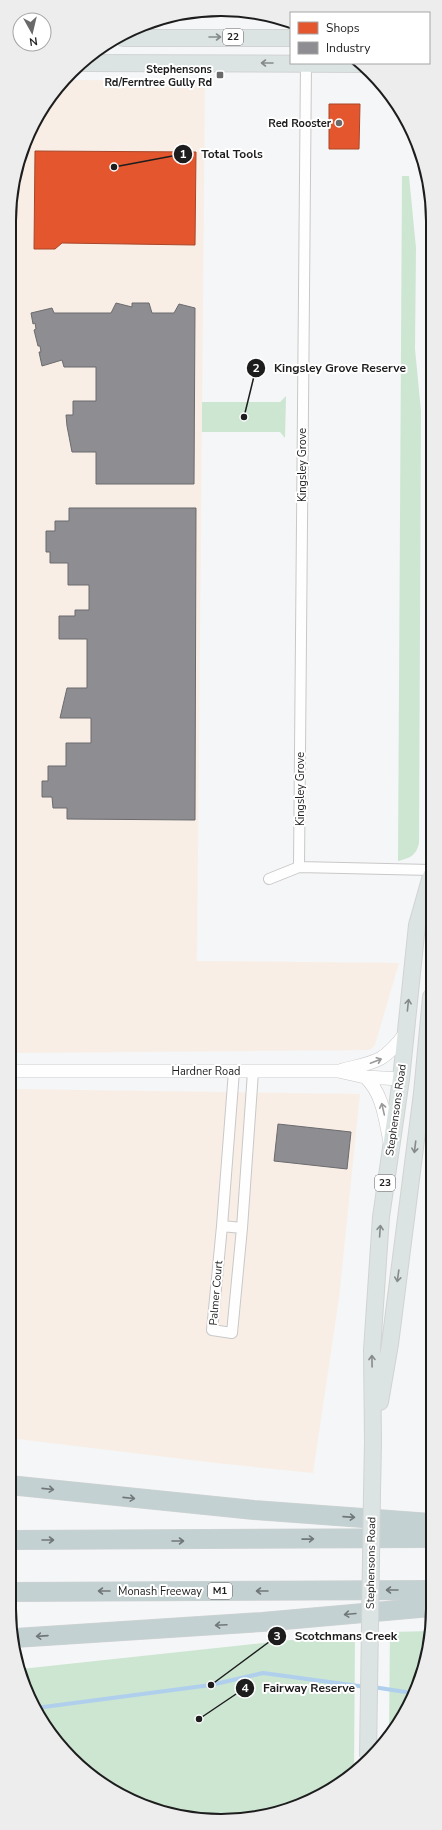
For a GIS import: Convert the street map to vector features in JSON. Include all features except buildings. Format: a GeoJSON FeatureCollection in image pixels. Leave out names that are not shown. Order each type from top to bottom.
{"type":"FeatureCollection","features":[{"type":"Feature","properties":{"kind":"highway"},"geometry":{"type":"LineString","coordinates":[[16,1486],[254,1510],[426,1523]]}},
{"type":"Feature","properties":{"kind":"highway"},"geometry":{"type":"LineString","coordinates":[[16,1540],[426,1538]]}},
{"type":"Feature","properties":{"kind":"highway","name":"Monash Freeway"},"geometry":{"type":"LineString","coordinates":[[16,1592],[426,1590]]}},
{"type":"Feature","properties":{"kind":"highway"},"geometry":{"type":"LineString","coordinates":[[18,1638],[262,1622],[426,1607]]}},
{"type":"Feature","properties":{"kind":"main road"},"geometry":{"type":"LineString","coordinates":[[176,37],[176,63]]}},
{"type":"Feature","properties":{"kind":"main road","name":"22"},"geometry":{"type":"LineString","coordinates":[[128,38],[290,38]]}},
{"type":"Feature","properties":{"kind":"main road"},"geometry":{"type":"LineString","coordinates":[[90,63],[290,64]]}},
{"type":"Feature","properties":{"kind":"main road"},"geometry":{"type":"LineString","coordinates":[[306,64],[353,64]]}},
{"type":"Feature","properties":{"kind":"main road","name":"Stephensons Road"},"geometry":{"type":"LineString","coordinates":[[368,1752],[373,1442],[372,1350],[381,1217],[390,1146],[401,1079],[416,925],[426,892]]}},
{"type":"Feature","properties":{"kind":"main road"},"geometry":{"type":"LineString","coordinates":[[401,1079],[426,1061]]}},
{"type":"Feature","properties":{"kind":"main road","name":"Stephensons Road"},"geometry":{"type":"LineString","coordinates":[[373,1442],[390,1344],[426,1095]]}},
{"type":"Feature","properties":{"kind":"street","name":"Kingsley Grove"},"geometry":{"type":"LineString","coordinates":[[299,867],[306,64]]}},
{"type":"Feature","properties":{"kind":"street"},"geometry":{"type":"LineString","coordinates":[[269,880],[299,867],[426,870]]}},
{"type":"Feature","properties":{"kind":"street"},"geometry":{"type":"LineString","coordinates":[[338,1071],[374,1062],[385,1057],[406,1034]]}},
{"type":"Feature","properties":{"kind":"street","name":"Hardner Road"},"geometry":{"type":"LineString","coordinates":[[16,1071],[338,1071],[365,1077],[401,1079]]}},
{"type":"Feature","properties":{"kind":"street","name":"Palmer Court"},"geometry":{"type":"LineString","coordinates":[[234,1071],[212,1330],[232,1332],[242,1228],[253,1072]]}},
{"type":"Feature","properties":{"kind":"street"},"geometry":{"type":"LineString","coordinates":[[365,1077],[373,1084],[379,1094],[390,1146]]}},
{"type":"Feature","properties":{"kind":"street"},"geometry":{"type":"LineString","coordinates":[[222,1226],[242,1228]]}},
{"type":"Feature","properties":{"kind":"shaded area"},"geometry":{"type":"Polygon","coordinates":[[[72,80],[205,81],[197,961],[399,963],[375,1045],[370,1050],[16,1053],[16,208],[23,168],[37,130],[43,118],[58,96],[72,80]]]}},
{"type":"Feature","properties":{"kind":"shaded area"},"geometry":{"type":"Polygon","coordinates":[[[16,1089],[360,1094],[339,1298],[313,1473],[16,1439],[16,1089]]]}},
{"type":"Feature","properties":{"kind":"green space"},"geometry":{"type":"Polygon","coordinates":[[[402,176],[409,176],[416,248],[415,349],[421,411],[419,843],[412,856],[398,861],[402,176]]]}},
{"type":"Feature","properties":{"kind":"green space"},"geometry":{"type":"Polygon","coordinates":[[[286,396],[285,438],[280,432],[202,432],[202,402],[280,402],[286,396]]]}},
{"type":"Feature","properties":{"kind":"green space"},"geometry":{"type":"Polygon","coordinates":[[[425,1631],[422,1649],[415,1675],[399,1712],[389,1726],[390,1632],[425,1631]]]}},
{"type":"Feature","properties":{"kind":"green space"},"geometry":{"type":"Polygon","coordinates":[[[355,1633],[354,1765],[324,1787],[312,1793],[287,1803],[261,1810],[234,1814],[208,1814],[168,1807],[118,1787],[96,1772],[76,1754],[58,1734],[43,1712],[25,1669],[355,1633]]]}},
{"type":"Feature","properties":{"kind":"waterway"},"geometry":{"type":"LineString","coordinates":[[41,1707],[211,1685],[263,1673],[366,1687]]}},
{"type":"Feature","properties":{"kind":"waterway"},"geometry":{"type":"LineString","coordinates":[[373,1687],[408,1692]]}},
{"type":"Feature","properties":{"kind":"place","name":"Stephensons Rd/Ferntree Gully Rd"},"geometry":{"type":"Point","coordinates":[220,75]}},
{"type":"Feature","properties":{"kind":"place","name":"Red Rooster"},"geometry":{"type":"Point","coordinates":[339,123]}},
{"type":"Feature","properties":{"kind":"place","name":"Total Tools"},"geometry":{"type":"Point","coordinates":[114,167]}},
{"type":"Feature","properties":{"kind":"place","name":"Kingsley Grove Reserve"},"geometry":{"type":"Point","coordinates":[244,417]}},
{"type":"Feature","properties":{"kind":"place","name":"Scotchmans Creek"},"geometry":{"type":"Point","coordinates":[211,1685]}},
{"type":"Feature","properties":{"kind":"place","name":"Fairway Reserve"},"geometry":{"type":"Point","coordinates":[199,1719]}}]}
